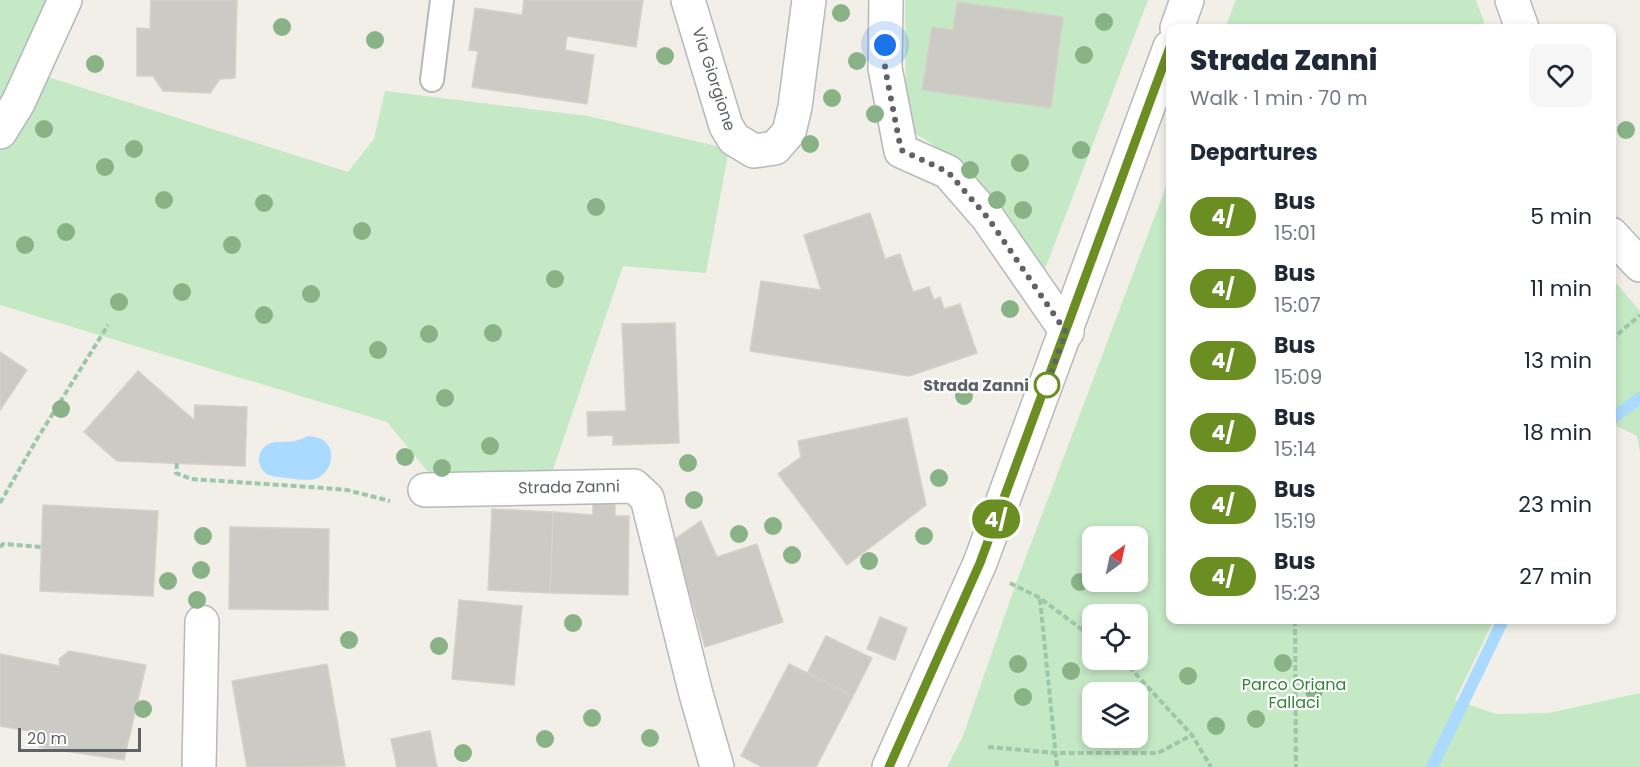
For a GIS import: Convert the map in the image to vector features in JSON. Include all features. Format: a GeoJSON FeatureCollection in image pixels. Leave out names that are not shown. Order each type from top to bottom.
{"type":"FeatureCollection","features":[{"type":"Feature","properties":{"kind":"street"},"geometry":{"type":"LineString","coordinates":[[0,132],[18,103],[65,0]]}},
{"type":"Feature","properties":{"kind":"street","name":"Via Giorgione"},"geometry":{"type":"LineString","coordinates":[[688,0],[726,126],[734,139],[754,151],[775,148],[789,132],[795,106],[809,0]]}},
{"type":"Feature","properties":{"kind":"street"},"geometry":{"type":"LineString","coordinates":[[886,0],[885,68],[901,150],[948,172],[988,218],[1066,332]]}},
{"type":"Feature","properties":{"kind":"street"},"geometry":{"type":"LineString","coordinates":[[1178,24],[1187,0]]}},
{"type":"Feature","properties":{"kind":"street"},"geometry":{"type":"LineString","coordinates":[[1512,0],[1521,24]]}},
{"type":"Feature","properties":{"kind":"street"},"geometry":{"type":"LineString","coordinates":[[889,767],[980,563],[1166,58]]}},
{"type":"Feature","properties":{"kind":"street"},"geometry":{"type":"LineString","coordinates":[[1616,239],[1640,265]]}},
{"type":"Feature","properties":{"kind":"street","name":"Strada Zanni"},"geometry":{"type":"LineString","coordinates":[[425,490],[634,486],[647,498],[696,694],[717,767]]}},
{"type":"Feature","properties":{"kind":"street"},"geometry":{"type":"LineString","coordinates":[[199,767],[202,622]]}},
{"type":"Feature","properties":{"kind":"lane"},"geometry":{"type":"LineString","coordinates":[[432,81],[442,0]]}},
{"type":"Feature","properties":{"kind":"path"},"geometry":{"type":"LineString","coordinates":[[1616,336],[1640,315]]}},
{"type":"Feature","properties":{"kind":"path"},"geometry":{"type":"LineString","coordinates":[[0,503],[108,325]]}},
{"type":"Feature","properties":{"kind":"path"},"geometry":{"type":"LineString","coordinates":[[177,463],[177,474],[191,479],[347,490],[394,502]]}},
{"type":"Feature","properties":{"kind":"path"},"geometry":{"type":"LineString","coordinates":[[0,547],[3,544],[42,547]]}},
{"type":"Feature","properties":{"kind":"path"},"geometry":{"type":"LineString","coordinates":[[1008,581],[1040,598],[1082,630]]}},
{"type":"Feature","properties":{"kind":"path"},"geometry":{"type":"LineString","coordinates":[[1040,598],[1058,767]]}},
{"type":"Feature","properties":{"kind":"path"},"geometry":{"type":"LineString","coordinates":[[1295,624],[1296,767]]}},
{"type":"Feature","properties":{"kind":"path"},"geometry":{"type":"LineString","coordinates":[[1132,670],[1192,735],[1211,767]]}},
{"type":"Feature","properties":{"kind":"path"},"geometry":{"type":"LineString","coordinates":[[988,747],[1057,753],[1158,753],[1192,735]]}},
{"type":"Feature","properties":{"kind":"green space"},"geometry":{"type":"Polygon","coordinates":[[[0,0],[65,0],[0,132],[0,0]]]}},
{"type":"Feature","properties":{"kind":"green space"},"geometry":{"type":"Polygon","coordinates":[[[905,0],[1148,0],[1045,269],[981,188],[932,144],[906,128],[905,0]]]}},
{"type":"Feature","properties":{"kind":"green space"},"geometry":{"type":"Polygon","coordinates":[[[1236,0],[1476,0],[1485,24],[1227,24],[1236,0]]]}},
{"type":"Feature","properties":{"kind":"green space"},"geometry":{"type":"Polygon","coordinates":[[[45,76],[348,172],[374,139],[385,91],[588,116],[729,149],[706,273],[623,266],[551,475],[428,472],[387,422],[0,305],[0,151],[45,76]]]}},
{"type":"Feature","properties":{"kind":"green space","name":"Parco Oriana Fallaci"},"geometry":{"type":"Polygon","coordinates":[[[1166,187],[1166,624],[1492,624],[1455,700],[1496,714],[1549,713],[1640,693],[1640,767],[947,767],[963,736],[1015,586],[1166,187]]]}},
{"type":"Feature","properties":{"kind":"green space"},"geometry":{"type":"Polygon","coordinates":[[[1616,283],[1640,311],[1640,452],[1637,436],[1616,426],[1616,283]]]}},
{"type":"Feature","properties":{"kind":"water"},"geometry":{"type":"Polygon","coordinates":[[[308,436],[324,441],[330,450],[331,460],[327,470],[320,477],[305,480],[275,477],[262,469],[259,456],[267,445],[295,441],[308,436]]]}},
{"type":"Feature","properties":{"kind":"building"},"geometry":{"type":"Polygon","coordinates":[[[151,0],[237,0],[235,78],[220,79],[210,93],[163,91],[153,76],[137,76],[137,28],[150,29],[151,0]]]}},
{"type":"Feature","properties":{"kind":"building"},"geometry":{"type":"Polygon","coordinates":[[[524,0],[643,0],[636,47],[567,36],[565,50],[594,55],[587,104],[472,87],[478,51],[469,50],[475,8],[522,15],[524,0]]]}},
{"type":"Feature","properties":{"kind":"building"},"geometry":{"type":"Polygon","coordinates":[[[957,2],[1063,17],[1051,108],[922,90],[932,27],[953,30],[957,2]]]}},
{"type":"Feature","properties":{"kind":"building"},"geometry":{"type":"Polygon","coordinates":[[[870,213],[885,259],[900,254],[913,292],[929,287],[934,300],[940,297],[944,309],[960,304],[977,353],[909,376],[750,351],[761,281],[821,290],[804,235],[870,213]]]}},
{"type":"Feature","properties":{"kind":"building"},"geometry":{"type":"Polygon","coordinates":[[[675,323],[679,443],[613,445],[613,435],[588,436],[587,412],[626,411],[622,324],[675,323]]]}},
{"type":"Feature","properties":{"kind":"building"},"geometry":{"type":"Polygon","coordinates":[[[0,352],[27,370],[0,410],[0,352]]]}},
{"type":"Feature","properties":{"kind":"building"},"geometry":{"type":"Polygon","coordinates":[[[138,371],[194,420],[195,405],[247,407],[245,466],[117,461],[84,432],[138,371]]]}},
{"type":"Feature","properties":{"kind":"building"},"geometry":{"type":"Polygon","coordinates":[[[907,418],[926,505],[847,565],[778,474],[801,457],[798,441],[907,418]]]}},
{"type":"Feature","properties":{"kind":"building"},"geometry":{"type":"Polygon","coordinates":[[[593,504],[615,504],[615,516],[629,516],[628,595],[550,593],[553,512],[593,515],[593,504]]]}},
{"type":"Feature","properties":{"kind":"building"},"geometry":{"type":"Polygon","coordinates":[[[43,505],[158,511],[153,596],[40,591],[43,505]]]}},
{"type":"Feature","properties":{"kind":"building"},"geometry":{"type":"Polygon","coordinates":[[[492,509],[553,512],[550,593],[488,590],[492,509]]]}},
{"type":"Feature","properties":{"kind":"building"},"geometry":{"type":"Polygon","coordinates":[[[701,521],[717,557],[757,544],[783,622],[705,647],[682,567],[673,569],[666,545],[701,521]]]}},
{"type":"Feature","properties":{"kind":"building"},"geometry":{"type":"Polygon","coordinates":[[[230,527],[329,529],[328,610],[229,609],[230,527]]]}},
{"type":"Feature","properties":{"kind":"building"},"geometry":{"type":"Polygon","coordinates":[[[459,600],[522,606],[514,685],[452,679],[459,600]]]}},
{"type":"Feature","properties":{"kind":"building"},"geometry":{"type":"Polygon","coordinates":[[[880,617],[907,628],[895,660],[867,649],[880,617]]]}},
{"type":"Feature","properties":{"kind":"building"},"geometry":{"type":"Polygon","coordinates":[[[826,636],[872,658],[853,696],[807,674],[826,636]]]}},
{"type":"Feature","properties":{"kind":"building"},"geometry":{"type":"Polygon","coordinates":[[[69,651],[146,665],[124,760],[39,747],[41,733],[0,726],[0,654],[60,666],[59,659],[69,651]]]}},
{"type":"Feature","properties":{"kind":"building"},"geometry":{"type":"Polygon","coordinates":[[[327,664],[345,766],[247,767],[232,681],[327,664]]]}},
{"type":"Feature","properties":{"kind":"building"},"geometry":{"type":"Polygon","coordinates":[[[789,664],[853,696],[816,767],[762,767],[741,756],[789,664]]]}},
{"type":"Feature","properties":{"kind":"building"},"geometry":{"type":"Polygon","coordinates":[[[430,731],[437,767],[397,767],[391,739],[430,731]]]}},
{"type":"Feature","properties":{"kind":"waterway"},"geometry":{"type":"LineString","coordinates":[[1616,415],[1640,398]]}},
{"type":"Feature","properties":{"kind":"waterway"},"geometry":{"type":"LineString","coordinates":[[1432,767],[1501,624]]}},
{"type":"Feature","properties":{"kind":"bus line","name":"4/"},"geometry":{"type":"LineString","coordinates":[[889,767],[980,563],[1166,58]]}},
{"type":"Feature","properties":{"kind":"place","name":"Strada Zanni"},"geometry":{"type":"Point","coordinates":[1047,385]}},
{"type":"Feature","properties":{"kind":"route"},"geometry":{"type":"LineString","coordinates":[[885,45],[885,68],[901,150],[948,172],[988,218],[1066,332],[1043,395],[1047,385]]}}]}
